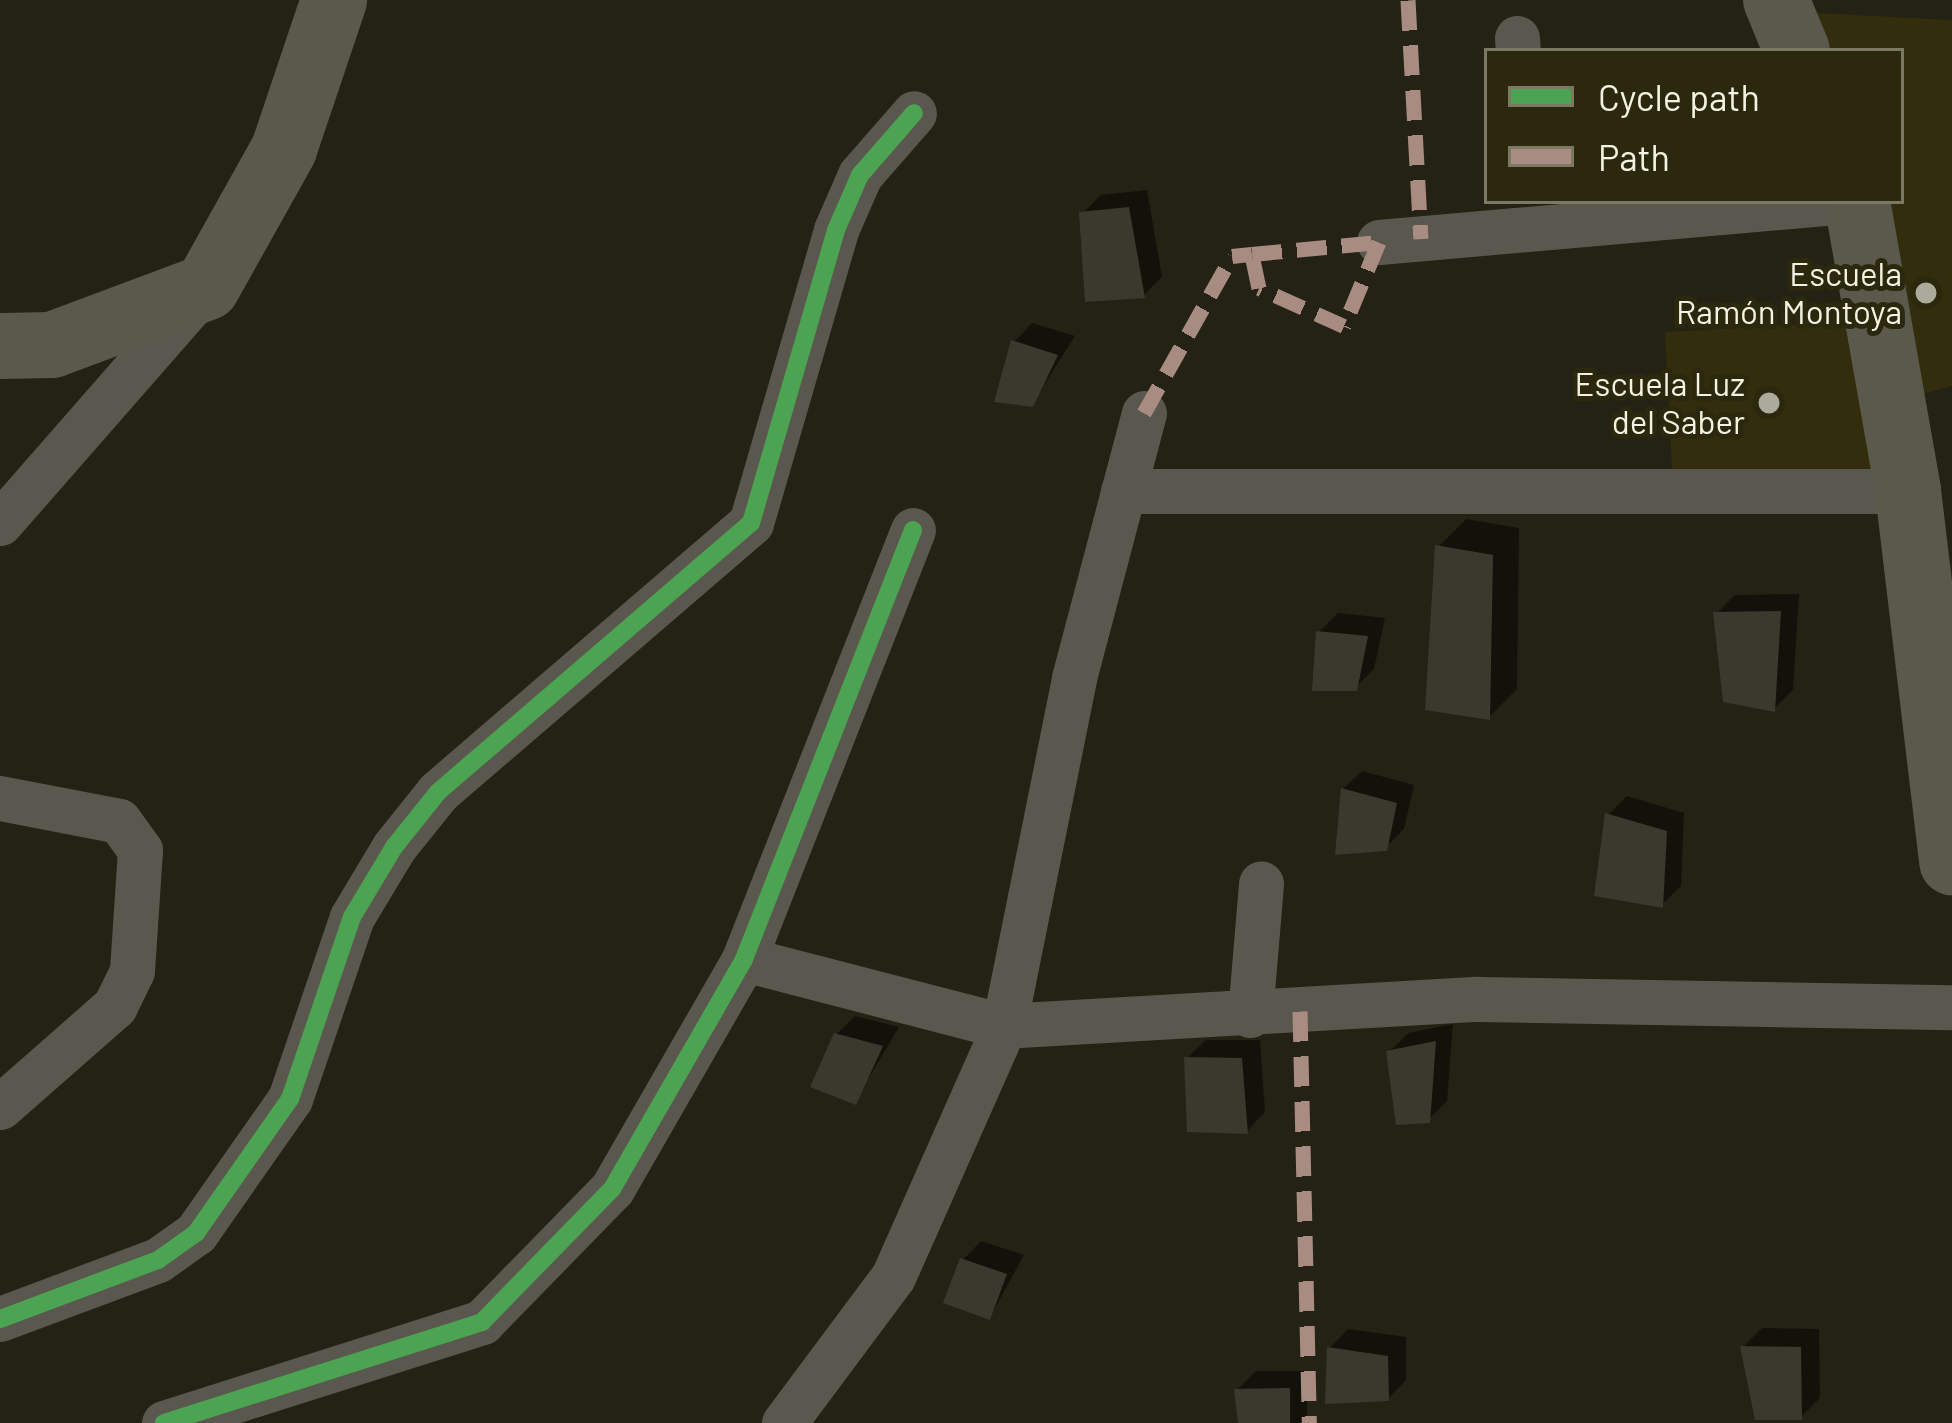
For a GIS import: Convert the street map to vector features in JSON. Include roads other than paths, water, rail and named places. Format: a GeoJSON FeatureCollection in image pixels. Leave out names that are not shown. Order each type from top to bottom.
{"type":"FeatureCollection","features":[{"type":"Feature","properties":{"kind":"street"},"geometry":{"type":"LineString","coordinates":[[0,523],[207,287],[284,149],[334,0]]}},
{"type":"Feature","properties":{"kind":"street"},"geometry":{"type":"LineString","coordinates":[[1776,0],[1796,48]]}},
{"type":"Feature","properties":{"kind":"street"},"geometry":{"type":"LineString","coordinates":[[0,1319],[158,1260],[196,1233],[290,1099],[352,917],[394,847],[438,792],[751,523],[836,230],[860,175],[914,113]]}},
{"type":"Feature","properties":{"kind":"street"},"geometry":{"type":"LineString","coordinates":[[1379,242],[1532,215],[1784,204]]}},
{"type":"Feature","properties":{"kind":"street"},"geometry":{"type":"LineString","coordinates":[[1854,204],[1908,491],[1952,856]]}},
{"type":"Feature","properties":{"kind":"street"},"geometry":{"type":"LineString","coordinates":[[0,346],[52,345],[207,287]]}},
{"type":"Feature","properties":{"kind":"street"},"geometry":{"type":"LineString","coordinates":[[784,1423],[893,1277],[1004,1026],[1144,413]]}},
{"type":"Feature","properties":{"kind":"street"},"geometry":{"type":"LineString","coordinates":[[1123,490],[1908,491]]}},
{"type":"Feature","properties":{"kind":"street"},"geometry":{"type":"LineString","coordinates":[[164,1423],[482,1322],[612,1190],[744,959],[913,530]]}},
{"type":"Feature","properties":{"kind":"street"},"geometry":{"type":"LineString","coordinates":[[0,798],[119,821],[140,850],[132,970],[116,1006],[0,1107]]}},
{"type":"Feature","properties":{"kind":"street"},"geometry":{"type":"LineString","coordinates":[[1250,1015],[1261,883]]}},
{"type":"Feature","properties":{"kind":"street"},"geometry":{"type":"LineString","coordinates":[[744,959],[1004,1026],[1477,999],[1952,1007]]}},
{"type":"Feature","properties":{"kind":"place","name":"Escuela Ramón Montoya"},"geometry":{"type":"Point","coordinates":[1926,293]}},
{"type":"Feature","properties":{"kind":"place","name":"Escuela Luz del Saber"},"geometry":{"type":"Point","coordinates":[1769,403]}}]}
